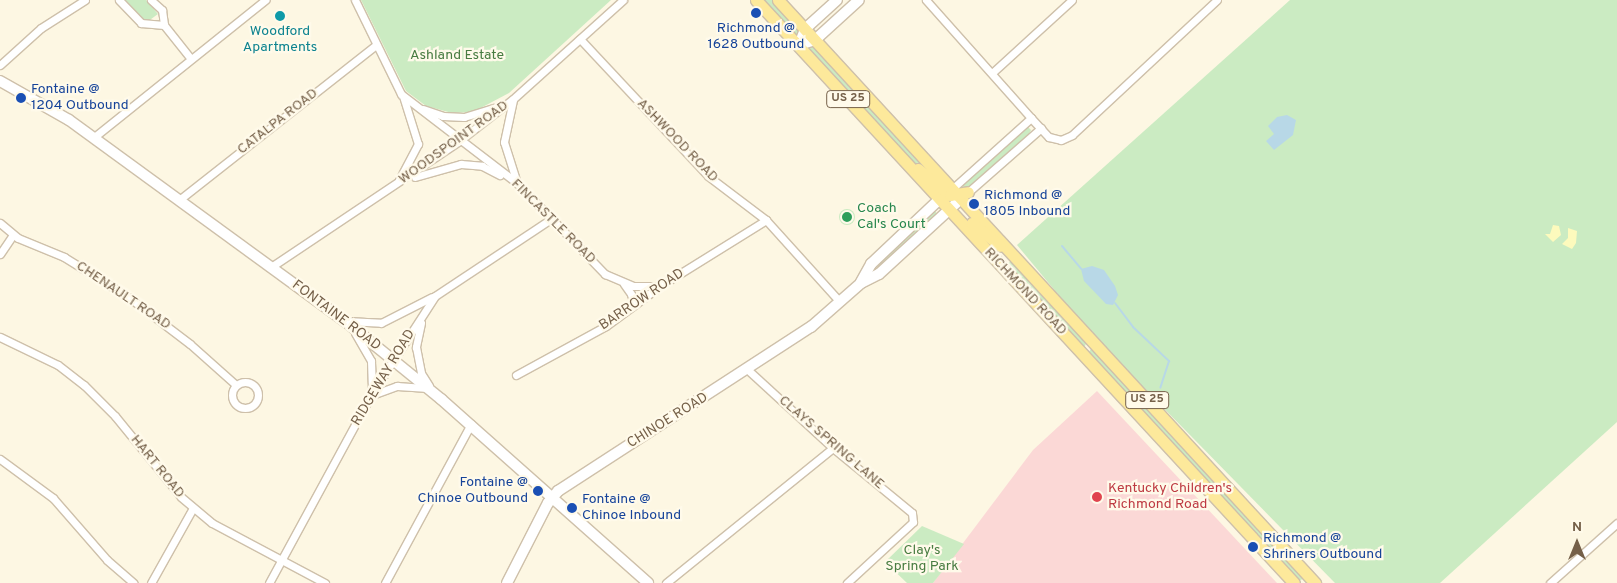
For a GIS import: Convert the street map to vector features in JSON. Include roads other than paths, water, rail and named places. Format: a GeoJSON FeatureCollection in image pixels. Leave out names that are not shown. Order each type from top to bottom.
{"type":"FeatureCollection","features":[{"type":"Feature","properties":{"kind":"main road","name":"US 25"},"geometry":{"type":"LineString","coordinates":[[756,0],[900,157],[950,199]]}},
{"type":"Feature","properties":{"kind":"main road","name":"RICHMOND ROAD"},"geometry":{"type":"LineString","coordinates":[[778,0],[815,40],[950,199],[1294,583]]}},
{"type":"Feature","properties":{"kind":"main road","name":"RICHMOND ROAD"},"geometry":{"type":"LineString","coordinates":[[950,199],[1012,253],[1313,582]]}},
{"type":"Feature","properties":{"kind":"street"},"geometry":{"type":"LineString","coordinates":[[0,65],[41,28],[85,0]]}},
{"type":"Feature","properties":{"kind":"street"},"geometry":{"type":"LineString","coordinates":[[119,0],[137,19],[150,25],[164,25]]}},
{"type":"Feature","properties":{"kind":"street"},"geometry":{"type":"LineString","coordinates":[[151,0],[162,13],[164,25],[191,59]]}},
{"type":"Feature","properties":{"kind":"street"},"geometry":{"type":"LineString","coordinates":[[93,138],[265,0]]}},
{"type":"Feature","properties":{"kind":"street","name":"FINCASTLE ROAD"},"geometry":{"type":"LineString","coordinates":[[355,0],[402,94],[459,141],[517,183],[600,269],[624,283],[645,288],[660,286]]}},
{"type":"Feature","properties":{"kind":"street","name":"WOODSPOINT ROAD"},"geometry":{"type":"LineString","coordinates":[[271,268],[459,141],[513,99],[624,0]]}},
{"type":"Feature","properties":{"kind":"street"},"geometry":{"type":"LineString","coordinates":[[799,45],[805,29],[837,0]]}},
{"type":"Feature","properties":{"kind":"street"},"geometry":{"type":"LineString","coordinates":[[799,45],[815,40],[860,0]]}},
{"type":"Feature","properties":{"kind":"street"},"geometry":{"type":"LineString","coordinates":[[926,0],[1031,118],[1049,136],[1062,140],[1072,134],[1213,1]]}},
{"type":"Feature","properties":{"kind":"street"},"geometry":{"type":"LineString","coordinates":[[992,73],[1072,0]]}},
{"type":"Feature","properties":{"kind":"street"},"geometry":{"type":"LineString","coordinates":[[150,25],[162,13]]}},
{"type":"Feature","properties":{"kind":"street","name":"ASHWOOD ROAD"},"geometry":{"type":"LineString","coordinates":[[580,39],[708,176],[766,220],[840,302]]}},
{"type":"Feature","properties":{"kind":"street","name":"CATALPA ROAD"},"geometry":{"type":"LineString","coordinates":[[179,200],[376,45]]}},
{"type":"Feature","properties":{"kind":"street","name":"FONTAINE ROAD"},"geometry":{"type":"LineString","coordinates":[[0,81],[58,113],[345,321],[471,424],[648,583]]}},
{"type":"Feature","properties":{"kind":"street"},"geometry":{"type":"LineString","coordinates":[[394,186],[410,164],[418,144],[402,94]]}},
{"type":"Feature","properties":{"kind":"street"},"geometry":{"type":"LineString","coordinates":[[416,106],[443,116],[464,117],[485,112],[513,99]]}},
{"type":"Feature","properties":{"kind":"street"},"geometry":{"type":"LineString","coordinates":[[513,99],[504,142],[517,183]]}},
{"type":"Feature","properties":{"kind":"street"},"geometry":{"type":"LineString","coordinates":[[950,199],[1031,118]]}},
{"type":"Feature","properties":{"kind":"street"},"geometry":{"type":"LineString","coordinates":[[950,199],[1041,128]]}},
{"type":"Feature","properties":{"kind":"street"},"geometry":{"type":"LineString","coordinates":[[394,186],[430,170],[462,164],[482,166],[517,183]]}},
{"type":"Feature","properties":{"kind":"street","name":"CHINOE ROAD"},"geometry":{"type":"LineString","coordinates":[[861,283],[871,264],[950,199]]}},
{"type":"Feature","properties":{"kind":"street","name":"CHINOE ROAD"},"geometry":{"type":"LineString","coordinates":[[507,583],[552,496],[748,370],[811,327],[861,283],[879,274],[950,199]]}},
{"type":"Feature","properties":{"kind":"street","name":"RIDGEWAY ROAD"},"geometry":{"type":"LineString","coordinates":[[268,583],[371,395],[434,296],[551,219]]}},
{"type":"Feature","properties":{"kind":"street","name":"BARROW ROAD"},"geometry":{"type":"LineString","coordinates":[[516,375],[606,326],[660,286],[766,220]]}},
{"type":"Feature","properties":{"kind":"street","name":"CHENAULT ROAD"},"geometry":{"type":"LineString","coordinates":[[0,223],[13,235],[64,257],[127,296],[190,344],[236,385]]}},
{"type":"Feature","properties":{"kind":"street"},"geometry":{"type":"LineString","coordinates":[[0,254],[13,235]]}},
{"type":"Feature","properties":{"kind":"street"},"geometry":{"type":"LineString","coordinates":[[624,283],[632,294],[634,305]]}},
{"type":"Feature","properties":{"kind":"street"},"geometry":{"type":"LineString","coordinates":[[345,321],[381,323],[434,296]]}},
{"type":"Feature","properties":{"kind":"street"},"geometry":{"type":"LineString","coordinates":[[433,392],[421,373],[416,347],[418,328],[434,296]]}},
{"type":"Feature","properties":{"kind":"street"},"geometry":{"type":"LineString","coordinates":[[345,321],[363,343],[371,361],[371,395],[405,386],[433,392]]}},
{"type":"Feature","properties":{"kind":"street","name":"HART ROAD"},"geometry":{"type":"LineString","coordinates":[[0,338],[58,365],[84,385],[115,416],[192,508],[223,530],[325,583]]}},
{"type":"Feature","properties":{"kind":"street","name":"CLAYS SPRING LANE"},"geometry":{"type":"LineString","coordinates":[[748,370],[833,448],[905,507],[913,517],[913,522],[847,583]]}},
{"type":"Feature","properties":{"kind":"street"},"geometry":{"type":"LineString","coordinates":[[384,583],[471,424]]}},
{"type":"Feature","properties":{"kind":"street"},"geometry":{"type":"LineString","coordinates":[[666,583],[833,448]]}},
{"type":"Feature","properties":{"kind":"street"},"geometry":{"type":"LineString","coordinates":[[0,459],[53,498],[107,560],[133,583]]}},
{"type":"Feature","properties":{"kind":"street"},"geometry":{"type":"LineString","coordinates":[[151,583],[192,508]]}},
{"type":"Feature","properties":{"kind":"street"},"geometry":{"type":"LineString","coordinates":[[1550,583],[1617,523]]}},
{"type":"Feature","properties":{"kind":"water"},"geometry":{"type":"Polygon","coordinates":[[[1287,115],[1296,120],[1293,135],[1274,150],[1266,141],[1274,134],[1268,126],[1277,117],[1287,115]]]}},
{"type":"Feature","properties":{"kind":"water"},"geometry":{"type":"Polygon","coordinates":[[[1092,266],[1104,270],[1115,286],[1118,295],[1113,305],[1106,304],[1084,281],[1081,269],[1092,266]]]}},
{"type":"Feature","properties":{"kind":"waterway"},"geometry":{"type":"LineString","coordinates":[[1062,246],[1081,269]]}},
{"type":"Feature","properties":{"kind":"waterway"},"geometry":{"type":"LineString","coordinates":[[1115,303],[1133,327],[1169,361],[1160,388]]}},
{"type":"Feature","properties":{"kind":"place","name":"Richmond @ 1628 Outbound"},"geometry":{"type":"Point","coordinates":[756,13]}},
{"type":"Feature","properties":{"kind":"place","name":"Woodford Apartments"},"geometry":{"type":"Point","coordinates":[280,16]}},
{"type":"Feature","properties":{"kind":"place","name":"Fontaine @ 1204 Outbound"},"geometry":{"type":"Point","coordinates":[21,98]}},
{"type":"Feature","properties":{"kind":"place","name":"Richmond @ 1805 Inbound"},"geometry":{"type":"Point","coordinates":[974,204]}},
{"type":"Feature","properties":{"kind":"place","name":"Coach Cal's Court"},"geometry":{"type":"Point","coordinates":[847,217]}},
{"type":"Feature","properties":{"kind":"place","name":"Fontaine @ Chinoe Outbound"},"geometry":{"type":"Point","coordinates":[538,491]}},
{"type":"Feature","properties":{"kind":"place","name":"Kentucky Children's Richmond Road"},"geometry":{"type":"Point","coordinates":[1097,497]}},
{"type":"Feature","properties":{"kind":"place","name":"Fontaine @ Chinoe Inbound"},"geometry":{"type":"Point","coordinates":[572,508]}},
{"type":"Feature","properties":{"kind":"place","name":"Richmond @ Shriners Outbound"},"geometry":{"type":"Point","coordinates":[1253,547]}},
{"type":"Feature","properties":{"kind":"park label","name":"Ashland Estate"},"geometry":{"type":"Point","coordinates":[457,56]}},
{"type":"Feature","properties":{"kind":"park label","name":"Clay's Spring Park"},"geometry":{"type":"Point","coordinates":[922,560]}}]}
